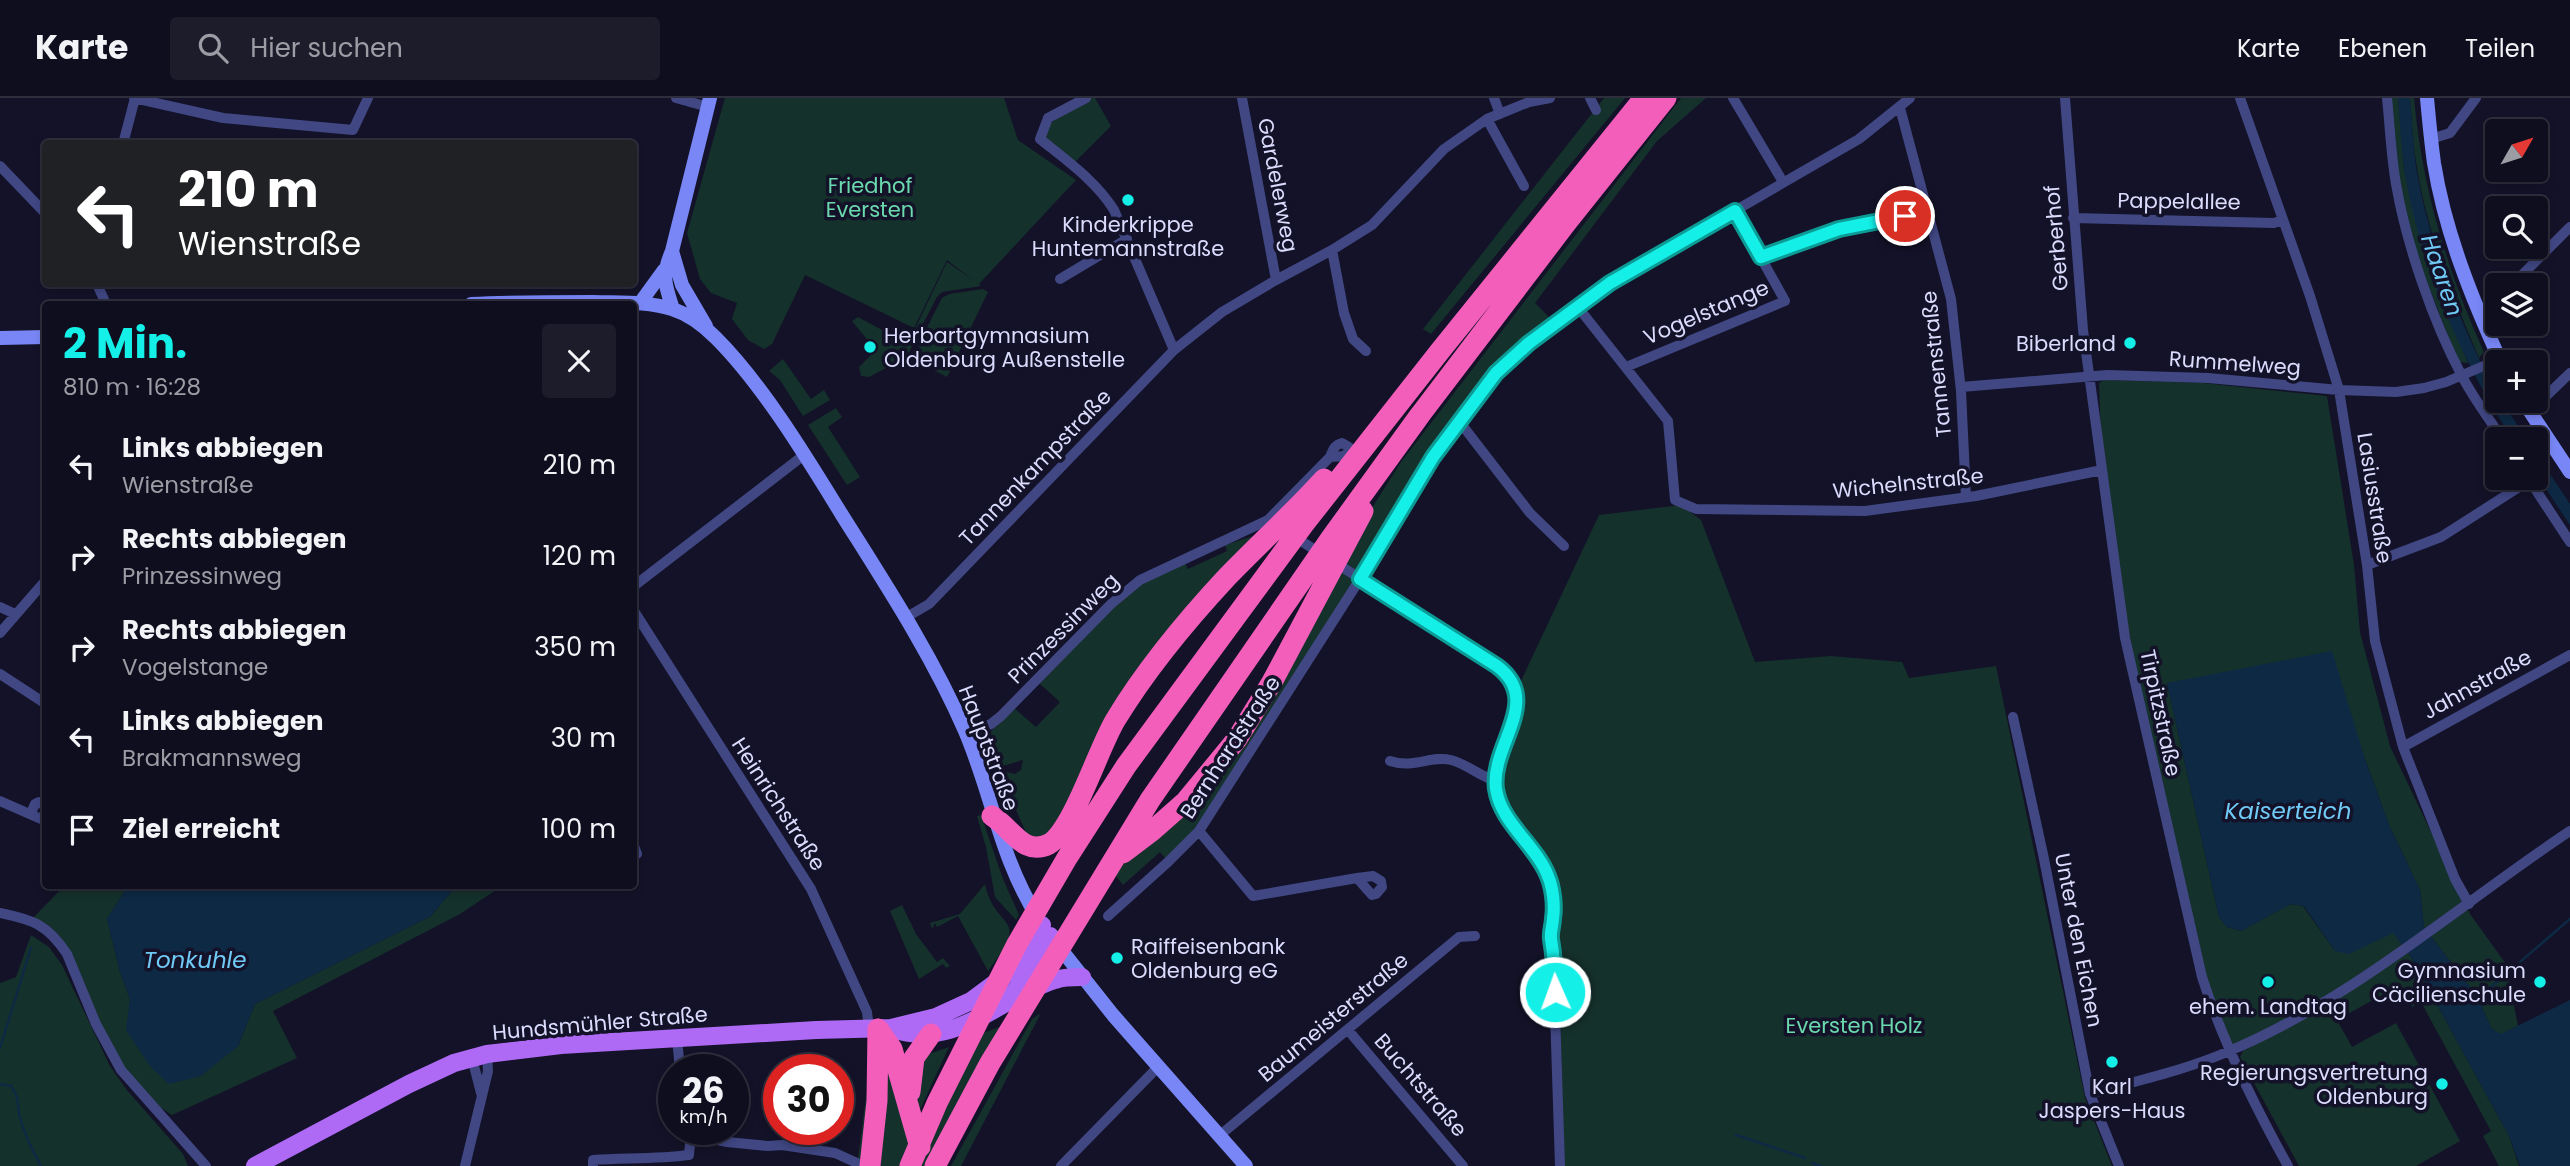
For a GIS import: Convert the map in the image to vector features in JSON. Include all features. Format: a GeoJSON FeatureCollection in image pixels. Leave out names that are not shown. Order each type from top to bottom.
{"type":"FeatureCollection","features":[{"type":"Feature","properties":{"kind":"highway"},"geometry":{"type":"LineString","coordinates":[[910,1166],[937,1102],[1012,954],[1067,858],[1126,766],[1304,524],[1644,98]]}},
{"type":"Feature","properties":{"kind":"highway"},"geometry":{"type":"LineString","coordinates":[[935,1166],[990,1063],[1150,800],[1392,453],[1666,98]]}},
{"type":"Feature","properties":{"kind":"highway"},"geometry":{"type":"LineString","coordinates":[[992,816],[1003,822],[1019,841],[1027,845],[1038,848],[1049,844],[1059,835],[1066,826],[1110,729],[1128,700],[1192,617],[1227,577],[1306,499],[1366,432],[1402,400]]}},
{"type":"Feature","properties":{"kind":"highway"},"geometry":{"type":"LineString","coordinates":[[1046,930],[1091,880],[1169,817],[1206,779],[1237,739],[1272,682],[1345,548],[1392,453]]}},
{"type":"Feature","properties":{"kind":"highway"},"geometry":{"type":"LineString","coordinates":[[1046,930],[1085,842],[1094,761]]}},
{"type":"Feature","properties":{"kind":"highway"},"geometry":{"type":"LineString","coordinates":[[876,1024],[892,1049],[925,1166]]}},
{"type":"Feature","properties":{"kind":"highway"},"geometry":{"type":"LineString","coordinates":[[870,1166],[877,1101],[876,1024]]}},
{"type":"Feature","properties":{"kind":"highway"},"geometry":{"type":"LineString","coordinates":[[910,1111],[914,1058],[931,1034]]}},
{"type":"Feature","properties":{"kind":"main road"},"geometry":{"type":"LineString","coordinates":[[2427,98],[2438,181],[2451,234],[2496,350]]}},
{"type":"Feature","properties":{"kind":"main road"},"geometry":{"type":"LineString","coordinates":[[640,303],[664,270],[672,251],[709,102]]}},
{"type":"Feature","properties":{"kind":"main road"},"geometry":{"type":"LineString","coordinates":[[672,251],[685,289],[711,333]]}},
{"type":"Feature","properties":{"kind":"main road"},"geometry":{"type":"LineString","coordinates":[[664,270],[665,284],[673,309]]}},
{"type":"Feature","properties":{"kind":"main road"},"geometry":{"type":"LineString","coordinates":[[673,309],[685,289]]}},
{"type":"Feature","properties":{"kind":"main road"},"geometry":{"type":"LineString","coordinates":[[637,303],[673,309]]}},
{"type":"Feature","properties":{"kind":"main road","name":"Hauptstraße"},"geometry":{"type":"LineString","coordinates":[[673,309],[711,333],[738,363],[804,455],[905,618],[932,663],[966,734],[992,816],[1018,881],[1046,930],[1099,999],[1246,1166]]}},
{"type":"Feature","properties":{"kind":"main road"},"geometry":{"type":"LineString","coordinates":[[0,338],[42,337]]}},
{"type":"Feature","properties":{"kind":"main road"},"geometry":{"type":"LineString","coordinates":[[2530,413],[2570,472]]}},
{"type":"Feature","properties":{"kind":"main road","name":"Hundsmühler Straße"},"geometry":{"type":"LineString","coordinates":[[255,1166],[409,1084],[454,1063],[480,1056],[524,1048],[677,1039],[936,1017],[979,996],[1008,971],[1046,930]]}},
{"type":"Feature","properties":{"kind":"main road","name":"Hundsmühler Straße"},"geometry":{"type":"LineString","coordinates":[[1003,1005],[1019,986],[1046,930]]}},
{"type":"Feature","properties":{"kind":"main road","name":"Hundsmühler Straße"},"geometry":{"type":"LineString","coordinates":[[876,1024],[907,1034],[931,1034],[971,1023],[1056,979],[1082,976]]}},
{"type":"Feature","properties":{"kind":"street"},"geometry":{"type":"LineString","coordinates":[[124,140],[134,98],[223,118],[353,130],[368,98]]}},
{"type":"Feature","properties":{"kind":"street"},"geometry":{"type":"LineString","coordinates":[[676,98],[709,102]]}},
{"type":"Feature","properties":{"kind":"street"},"geometry":{"type":"LineString","coordinates":[[1086,98],[1048,118],[1040,139],[1072,164],[1107,199],[1127,239],[1174,351]]}},
{"type":"Feature","properties":{"kind":"street","name":"Gardelerweg"},"geometry":{"type":"LineString","coordinates":[[1242,98],[1276,280]]}},
{"type":"Feature","properties":{"kind":"street"},"geometry":{"type":"LineString","coordinates":[[1493,98],[1500,114]]}},
{"type":"Feature","properties":{"kind":"street","name":"Tannenkampstraße"},"geometry":{"type":"LineString","coordinates":[[905,618],[929,604],[1174,351],[1222,312],[1372,225],[1444,149],[1487,119],[1530,102],[1550,98]]}},
{"type":"Feature","properties":{"kind":"street"},"geometry":{"type":"LineString","coordinates":[[1590,98],[1595,110]]}},
{"type":"Feature","properties":{"kind":"street"},"geometry":{"type":"LineString","coordinates":[[1733,98],[1783,182]]}},
{"type":"Feature","properties":{"kind":"street"},"geometry":{"type":"LineString","coordinates":[[1360,579],[1433,457],[1496,373],[1529,343],[1577,306],[1638,265],[1859,139],[1910,98]]}},
{"type":"Feature","properties":{"kind":"street","name":"Gerberhof"},"geometry":{"type":"LineString","coordinates":[[2065,98],[2083,330],[2090,375]]}},
{"type":"Feature","properties":{"kind":"street","name":"Lasiusstraße"},"geometry":{"type":"LineString","coordinates":[[2240,98],[2310,296],[2339,390],[2367,565],[2375,641],[2403,747],[2455,879],[2469,904]]}},
{"type":"Feature","properties":{"kind":"street"},"geometry":{"type":"LineString","coordinates":[[2387,98],[2392,162],[2402,218],[2423,282],[2466,374],[2495,427]]}},
{"type":"Feature","properties":{"kind":"street"},"geometry":{"type":"LineString","coordinates":[[2431,139],[2450,133],[2476,98]]}},
{"type":"Feature","properties":{"kind":"street","name":"Tannenstraße"},"geometry":{"type":"LineString","coordinates":[[1900,108],[1951,299],[1961,387],[1966,497]]}},
{"type":"Feature","properties":{"kind":"street"},"geometry":{"type":"LineString","coordinates":[[1487,119],[1524,187]]}},
{"type":"Feature","properties":{"kind":"street"},"geometry":{"type":"LineString","coordinates":[[0,166],[42,210]]}},
{"type":"Feature","properties":{"kind":"street","name":"Vogelstange"},"geometry":{"type":"LineString","coordinates":[[1626,367],[1785,301],[1735,211]]}},
{"type":"Feature","properties":{"kind":"street"},"geometry":{"type":"LineString","coordinates":[[1761,257],[1839,229],[1927,211]]}},
{"type":"Feature","properties":{"kind":"street","name":"Pappelallee"},"geometry":{"type":"LineString","coordinates":[[2073,218],[2274,223],[2283,220]]}},
{"type":"Feature","properties":{"kind":"street"},"geometry":{"type":"LineString","coordinates":[[2524,273],[2570,228]]}},
{"type":"Feature","properties":{"kind":"street"},"geometry":{"type":"LineString","coordinates":[[1060,279],[1127,239]]}},
{"type":"Feature","properties":{"kind":"street"},"geometry":{"type":"LineString","coordinates":[[1332,250],[1344,313],[1353,339],[1366,351]]}},
{"type":"Feature","properties":{"kind":"street"},"geometry":{"type":"LineString","coordinates":[[1577,306],[1626,367]]}},
{"type":"Feature","properties":{"kind":"street"},"geometry":{"type":"LineString","coordinates":[[2479,311],[2485,309]]}},
{"type":"Feature","properties":{"kind":"street","name":"Wichelnstraße"},"geometry":{"type":"LineString","coordinates":[[1626,367],[1668,421],[1675,500],[1696,509],[1865,511],[2048,483],[2102,470]]}},
{"type":"Feature","properties":{"kind":"street","name":"Rummelweg"},"geometry":{"type":"LineString","coordinates":[[1961,387],[2090,375],[2208,378],[2381,393],[2414,390],[2485,367]]}},
{"type":"Feature","properties":{"kind":"street"},"geometry":{"type":"LineString","coordinates":[[2548,394],[2570,373]]}},
{"type":"Feature","properties":{"kind":"street","name":"Tirpitzstraße"},"geometry":{"type":"LineString","coordinates":[[2090,375],[2130,667],[2194,947],[2213,1011],[2230,1051],[2288,1166]]}},
{"type":"Feature","properties":{"kind":"street"},"geometry":{"type":"LineString","coordinates":[[1459,421],[1530,513],[1564,546]]}},
{"type":"Feature","properties":{"kind":"street"},"geometry":{"type":"LineString","coordinates":[[637,584],[804,455]]}},
{"type":"Feature","properties":{"kind":"street","name":"Prinzessinweg"},"geometry":{"type":"LineString","coordinates":[[966,734],[991,724],[1001,716],[1111,604],[1140,580],[1268,520],[1331,457]]}},
{"type":"Feature","properties":{"kind":"street"},"geometry":{"type":"LineString","coordinates":[[2367,565],[2441,537],[2512,490]]}},
{"type":"Feature","properties":{"kind":"street"},"geometry":{"type":"LineString","coordinates":[[2536,490],[2570,542]]}},
{"type":"Feature","properties":{"kind":"street"},"geometry":{"type":"LineString","coordinates":[[1268,520],[1497,666],[1511,678],[1518,695],[1517,704],[1496,770],[1496,781],[1502,807],[1549,876],[1560,1166]]}},
{"type":"Feature","properties":{"kind":"street","name":"Bernhardstraße"},"geometry":{"type":"LineString","coordinates":[[1108,916],[1199,831],[1360,579]]}},
{"type":"Feature","properties":{"kind":"street"},"geometry":{"type":"LineString","coordinates":[[0,633],[42,584]]}},
{"type":"Feature","properties":{"kind":"street"},"geometry":{"type":"LineString","coordinates":[[0,607],[15,614]]}},
{"type":"Feature","properties":{"kind":"street","name":"Heinrichstraße"},"geometry":{"type":"LineString","coordinates":[[637,616],[811,889],[876,1024]]}},
{"type":"Feature","properties":{"kind":"street","name":"Jahnstraße"},"geometry":{"type":"LineString","coordinates":[[2403,747],[2570,655]]}},
{"type":"Feature","properties":{"kind":"street"},"geometry":{"type":"LineString","coordinates":[[0,674],[42,701]]}},
{"type":"Feature","properties":{"kind":"street","name":"Unter den Eichen"},"geometry":{"type":"LineString","coordinates":[[2013,717],[2041,841],[2090,1094],[2119,1166]]}},
{"type":"Feature","properties":{"kind":"street"},"geometry":{"type":"LineString","coordinates":[[1390,761],[1413,765],[1451,760],[1478,775],[1496,781]]}},
{"type":"Feature","properties":{"kind":"street"},"geometry":{"type":"LineString","coordinates":[[0,801],[42,818]]}},
{"type":"Feature","properties":{"kind":"street"},"geometry":{"type":"LineString","coordinates":[[31,813],[35,804],[42,804]]}},
{"type":"Feature","properties":{"kind":"street"},"geometry":{"type":"LineString","coordinates":[[1199,831],[1253,896],[1357,878]]}},
{"type":"Feature","properties":{"kind":"street"},"geometry":{"type":"LineString","coordinates":[[2090,1094],[2230,1051],[2320,1004],[2402,952],[2570,831]]}},
{"type":"Feature","properties":{"kind":"street"},"geometry":{"type":"LineString","coordinates":[[0,913],[32,920],[48,929],[58,940],[67,954],[107,1048],[121,1069],[206,1166]]}},
{"type":"Feature","properties":{"kind":"street","name":"Baumeisterstraße"},"geometry":{"type":"LineString","coordinates":[[1219,1136],[1459,937],[1475,936]]}},
{"type":"Feature","properties":{"kind":"street","name":"Buchtstraße"},"geometry":{"type":"LineString","coordinates":[[1348,1030],[1463,1166]]}},
{"type":"Feature","properties":{"kind":"street"},"geometry":{"type":"LineString","coordinates":[[677,1039],[678,1054]]}},
{"type":"Feature","properties":{"kind":"street"},"geometry":{"type":"LineString","coordinates":[[465,1166],[482,1096],[480,1056]]}},
{"type":"Feature","properties":{"kind":"street"},"geometry":{"type":"LineString","coordinates":[[1061,1166],[1158,1067]]}},
{"type":"Feature","properties":{"kind":"street"},"geometry":{"type":"LineString","coordinates":[[749,1144],[782,1145],[835,1153],[857,1163],[857,1166]]}},
{"type":"Feature","properties":{"kind":"street"},"geometry":{"type":"LineString","coordinates":[[593,1166],[593,1160],[608,1162],[689,1155],[689,1145]]}},
{"type":"Feature","properties":{"kind":"green space","name":"Friedhof Eversten"},"geometry":{"type":"Polygon","coordinates":[[[725,98],[1004,98],[1018,140],[1076,180],[979,284],[981,286],[942,292],[917,335],[913,333],[947,262],[973,280],[947,260],[914,328],[805,275],[772,344],[764,349],[748,340],[732,319],[737,303],[711,293],[700,279],[687,233],[725,98]]]}},
{"type":"Feature","properties":{"kind":"green space"},"geometry":{"type":"Polygon","coordinates":[[[1086,98],[1095,98],[1111,126],[1072,165],[1040,139],[1044,128],[1086,98]]]}},
{"type":"Feature","properties":{"kind":"green space"},"geometry":{"type":"Polygon","coordinates":[[[1604,98],[1625,98],[1431,334],[1423,329],[1604,98]]]}},
{"type":"Feature","properties":{"kind":"green space"},"geometry":{"type":"Polygon","coordinates":[[[1681,98],[1706,98],[1657,141],[1535,303],[1555,323],[1529,343],[1471,404],[1229,785],[1168,862],[1160,852],[1123,885],[1110,868],[1186,801],[1401,462],[1681,98]]]}},
{"type":"Feature","properties":{"kind":"green space"},"geometry":{"type":"Polygon","coordinates":[[[2390,98],[2398,98],[2404,167],[2427,258],[2468,363],[2458,362],[2419,261],[2401,196],[2390,98]]]}},
{"type":"Feature","properties":{"kind":"green space"},"geometry":{"type":"Polygon","coordinates":[[[2410,98],[2414,98],[2423,164],[2438,228],[2459,291],[2484,352],[2479,358],[2451,288],[2428,217],[2416,159],[2410,98]]]}},
{"type":"Feature","properties":{"kind":"green space"},"geometry":{"type":"Polygon","coordinates":[[[983,289],[988,292],[947,377],[920,363],[923,358],[918,354],[919,343],[942,298],[949,294],[983,289]]]}},
{"type":"Feature","properties":{"kind":"green space"},"geometry":{"type":"Polygon","coordinates":[[[858,317],[912,346],[907,357],[869,377],[861,376],[859,367],[875,349],[852,321],[858,317]]]}},
{"type":"Feature","properties":{"kind":"green space"},"geometry":{"type":"Polygon","coordinates":[[[783,359],[811,399],[824,390],[830,400],[803,416],[780,380],[769,371],[783,359]]]}},
{"type":"Feature","properties":{"kind":"green space"},"geometry":{"type":"Polygon","coordinates":[[[2104,380],[2203,383],[2327,396],[2354,565],[2360,632],[2390,746],[2470,914],[2506,964],[2518,1026],[2501,1035],[2491,1028],[2478,998],[2424,927],[2420,890],[2389,825],[2365,759],[2167,683],[2219,917],[2227,927],[2241,931],[2290,904],[2303,906],[2335,951],[2393,932],[2411,957],[2509,1136],[2519,1166],[2499,1166],[2483,1136],[2491,1131],[2421,1002],[2412,1007],[2400,985],[2337,1020],[2352,1047],[2396,1023],[2460,1141],[2416,1166],[2299,1166],[2240,1057],[2243,1051],[2327,1006],[2230,1051],[2213,1011],[2131,667],[2102,470],[2099,383],[2104,380]]]}},
{"type":"Feature","properties":{"kind":"green space"},"geometry":{"type":"Polygon","coordinates":[[[836,408],[842,417],[828,427],[860,477],[847,485],[808,425],[836,408]]]}},
{"type":"Feature","properties":{"kind":"green space","name":"Eversten Holz"},"geometry":{"type":"Polygon","coordinates":[[[1681,505],[1701,520],[1755,662],[1831,656],[1902,662],[1909,678],[1996,666],[2085,1098],[2112,1166],[1560,1166],[1551,889],[1496,789],[1521,681],[1599,515],[1681,505]]]}},
{"type":"Feature","properties":{"kind":"green space"},"geometry":{"type":"Polygon","coordinates":[[[1256,535],[1198,597],[1059,829],[1030,841],[1002,779],[1007,772],[1015,774],[1021,770],[1023,760],[1003,766],[1001,762],[998,764],[992,750],[990,732],[1015,709],[1036,727],[1060,702],[1039,683],[1142,581],[1185,563],[1188,569],[1227,551],[1225,545],[1256,535]]]}},
{"type":"Feature","properties":{"kind":"green space"},"geometry":{"type":"Polygon","coordinates":[[[981,815],[1003,879],[1019,915],[1016,920],[995,897],[977,816],[981,815]]]}},
{"type":"Feature","properties":{"kind":"green space"},"geometry":{"type":"Polygon","coordinates":[[[985,884],[990,899],[1009,930],[1008,939],[988,971],[958,916],[937,927],[935,923],[932,929],[930,923],[960,914],[985,884]]]}},
{"type":"Feature","properties":{"kind":"green space"},"geometry":{"type":"Polygon","coordinates":[[[61,889],[126,889],[107,919],[120,972],[130,999],[127,1030],[238,1046],[255,1004],[431,916],[454,889],[497,889],[460,914],[273,1011],[297,1058],[172,1115],[143,1096],[121,1070],[67,954],[31,920],[61,889]]]}},
{"type":"Feature","properties":{"kind":"green space"},"geometry":{"type":"Polygon","coordinates":[[[902,905],[916,934],[937,962],[943,958],[950,966],[946,968],[943,964],[919,979],[890,911],[902,905]]]}},
{"type":"Feature","properties":{"kind":"green space"},"geometry":{"type":"Polygon","coordinates":[[[31,935],[49,947],[62,965],[110,1066],[126,1089],[183,1154],[188,1166],[0,1166],[0,983],[16,977],[31,935]]]}},
{"type":"Feature","properties":{"kind":"green space"},"geometry":{"type":"Polygon","coordinates":[[[1041,1013],[961,1166],[951,1166],[1032,1019],[1041,1013]]]}},
{"type":"Feature","properties":{"kind":"green space"},"geometry":{"type":"Polygon","coordinates":[[[1000,1027],[931,1155],[932,1166],[857,1166],[871,1060],[920,1057],[949,1047],[919,1112],[927,1147],[980,1034],[1000,1027]]]}},
{"type":"Feature","properties":{"kind":"water","name":"Haaren"},"geometry":{"type":"Polygon","coordinates":[[[2398,98],[2410,98],[2415,159],[2429,226],[2448,284],[2485,369],[2485,393],[2459,344],[2431,274],[2411,202],[2403,159],[2398,98]]]}},
{"type":"Feature","properties":{"kind":"water"},"geometry":{"type":"Polygon","coordinates":[[[2497,413],[2509,413],[2519,427],[2505,427],[2497,413]]]}},
{"type":"Feature","properties":{"kind":"water"},"geometry":{"type":"Polygon","coordinates":[[[2548,471],[2570,504],[2570,525],[2547,490],[2548,471]]]}},
{"type":"Feature","properties":{"kind":"water","name":"Kaiserteich"},"geometry":{"type":"Polygon","coordinates":[[[2332,651],[2365,759],[2389,825],[2420,890],[2424,927],[2478,998],[2491,1028],[2501,1034],[2570,1000],[2570,1166],[2520,1166],[2509,1136],[2411,957],[2393,933],[2349,954],[2335,951],[2304,906],[2291,904],[2241,931],[2227,927],[2219,917],[2167,683],[2332,651]]]}},
{"type":"Feature","properties":{"kind":"water","name":"Tonkuhle"},"geometry":{"type":"Polygon","coordinates":[[[126,889],[454,889],[431,916],[255,1004],[238,1046],[201,1076],[169,1084],[150,1066],[126,1030],[130,999],[120,972],[107,919],[126,889]]]}},
{"type":"Feature","properties":{"kind":"waterway"},"geometry":{"type":"LineString","coordinates":[[2478,998],[2570,919]]}},
{"type":"Feature","properties":{"kind":"waterway"},"geometry":{"type":"LineString","coordinates":[[0,1048],[31,948]]}},
{"type":"Feature","properties":{"kind":"waterway"},"geometry":{"type":"LineString","coordinates":[[0,1084],[11,1086],[14,1091],[24,1131],[41,1166]]}},
{"type":"Feature","properties":{"kind":"waterway"},"geometry":{"type":"LineString","coordinates":[[1736,1135],[1805,1158]]}},
{"type":"Feature","properties":{"kind":"waterway"},"geometry":{"type":"LineString","coordinates":[[1812,1163],[1821,1166]]}},
{"type":"Feature","properties":{"kind":"place","name":"Kinderkrippe Huntemannstraße"},"geometry":{"type":"Point","coordinates":[1128,200]}},
{"type":"Feature","properties":{"kind":"place","name":"Biberland"},"geometry":{"type":"Point","coordinates":[2130,343]}},
{"type":"Feature","properties":{"kind":"place","name":"Herbartgymnasium Oldenburg Außenstelle"},"geometry":{"type":"Point","coordinates":[870,347]}},
{"type":"Feature","properties":{"kind":"place","name":"Raiffeisenbank Oldenburg eG"},"geometry":{"type":"Point","coordinates":[1117,958]}},
{"type":"Feature","properties":{"kind":"place","name":"ehem. Landtag"},"geometry":{"type":"Point","coordinates":[2268,982]}},
{"type":"Feature","properties":{"kind":"place","name":"Gymnasium Cäcilienschule"},"geometry":{"type":"Point","coordinates":[2540,982]}},
{"type":"Feature","properties":{"kind":"place","name":"Karl Jaspers-Haus"},"geometry":{"type":"Point","coordinates":[2112,1062]}},
{"type":"Feature","properties":{"kind":"place","name":"Regierungsvertretung Oldenburg"},"geometry":{"type":"Point","coordinates":[2442,1084]}},
{"type":"Feature","properties":{"kind":"route"},"geometry":{"type":"LineString","coordinates":[[1555,992],[1551,942],[1553,898],[1549,876],[1502,807],[1496,789],[1496,770],[1517,704],[1515,686],[1511,678],[1497,666],[1360,579],[1433,457],[1496,373],[1529,343],[1610,283],[1735,211],[1761,257],[1839,229],[1905,216]]}}]}
